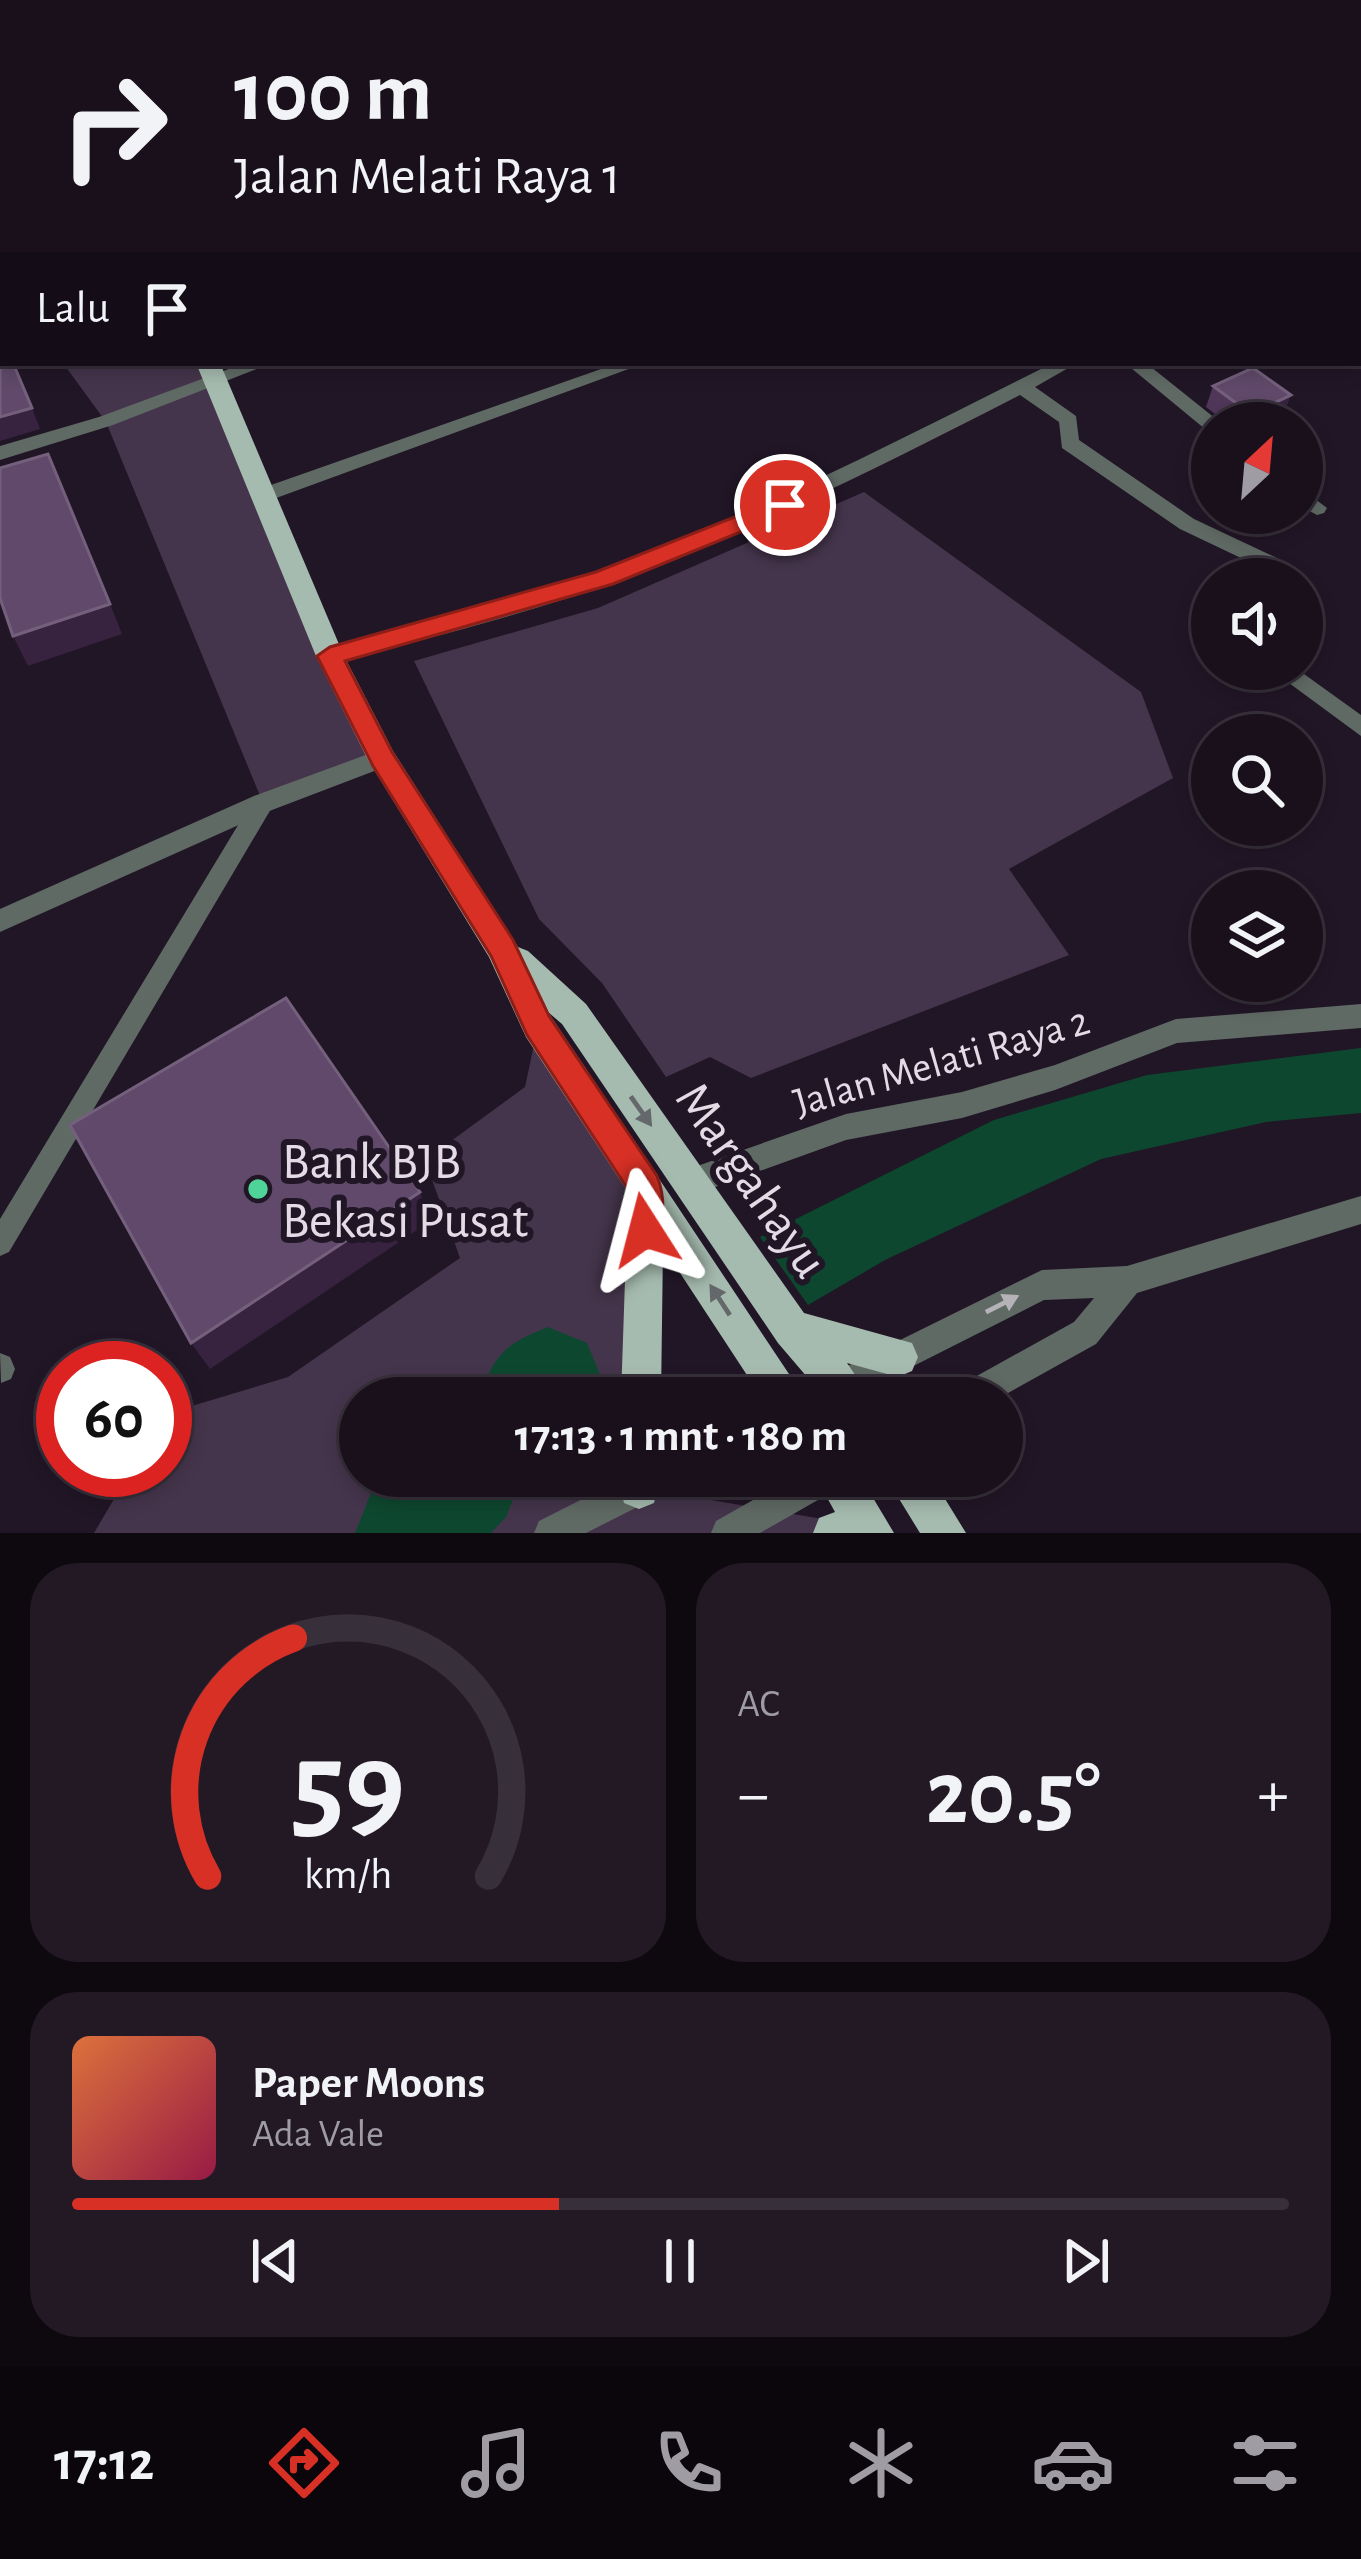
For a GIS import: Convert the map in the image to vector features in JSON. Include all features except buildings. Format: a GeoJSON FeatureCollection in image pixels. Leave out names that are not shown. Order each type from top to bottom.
{"type":"FeatureCollection","features":[{"type":"Feature","properties":{"kind":"main road"},"geometry":{"type":"LineString","coordinates":[[212,371],[330,656],[382,758],[502,949],[538,1026],[771,1377]]}},
{"type":"Feature","properties":{"kind":"main road","name":"Margahayu"},"geometry":{"type":"LineString","coordinates":[[502,949],[574,1014],[824,1377]]}},
{"type":"Feature","properties":{"kind":"main road"},"geometry":{"type":"LineString","coordinates":[[641,1377],[646,1187]]}},
{"type":"Feature","properties":{"kind":"main road"},"geometry":{"type":"LineString","coordinates":[[792,1329],[898,1357]]}},
{"type":"Feature","properties":{"kind":"main road"},"geometry":{"type":"LineString","coordinates":[[842,1497],[859,1531]]}},
{"type":"Feature","properties":{"kind":"street"},"geometry":{"type":"LineString","coordinates":[[0,454],[106,422],[212,371],[244,366]]}},
{"type":"Feature","properties":{"kind":"street"},"geometry":{"type":"LineString","coordinates":[[261,496],[628,366]]}},
{"type":"Feature","properties":{"kind":"street"},"geometry":{"type":"LineString","coordinates":[[330,656],[604,578],[785,505],[1063,366]]}},
{"type":"Feature","properties":{"kind":"street"},"geometry":{"type":"LineString","coordinates":[[1138,366],[1191,408]]}},
{"type":"Feature","properties":{"kind":"street"},"geometry":{"type":"LineString","coordinates":[[1023,388],[1070,420],[1069,443],[1186,524],[1258,558]]}},
{"type":"Feature","properties":{"kind":"street"},"geometry":{"type":"LineString","coordinates":[[1310,690],[1361,727]]}},
{"type":"Feature","properties":{"kind":"street"},"geometry":{"type":"LineString","coordinates":[[0,921],[263,803],[382,758]]}},
{"type":"Feature","properties":{"kind":"street","name":"Jalan Melati Raya 2"},"geometry":{"type":"LineString","coordinates":[[690,1182],[846,1127],[962,1105],[1055,1077],[1175,1030],[1361,1016]]}},
{"type":"Feature","properties":{"kind":"street"},"geometry":{"type":"LineString","coordinates":[[864,1377],[1042,1285],[1127,1281],[1361,1210]]}},
{"type":"Feature","properties":{"kind":"street"},"geometry":{"type":"LineString","coordinates":[[1006,1377],[1085,1333],[1127,1281]]}},
{"type":"Feature","properties":{"kind":"street"},"geometry":{"type":"LineString","coordinates":[[551,1533],[616,1497]]}},
{"type":"Feature","properties":{"kind":"street"},"geometry":{"type":"LineString","coordinates":[[728,1533],[794,1497]]}},
{"type":"Feature","properties":{"kind":"lane"},"geometry":{"type":"LineString","coordinates":[[0,1243],[263,803]]}},
{"type":"Feature","properties":{"kind":"shaded area"},"geometry":{"type":"Polygon","coordinates":[[[65,366],[209,366],[382,758],[263,803],[106,422],[65,366]]]}},
{"type":"Feature","properties":{"kind":"shaded area"},"geometry":{"type":"Polygon","coordinates":[[[864,492],[1141,692],[1173,778],[1009,869],[1069,955],[751,1078],[710,1057],[666,1077],[602,983],[539,919],[414,661],[598,608],[864,492]]]}},
{"type":"Feature","properties":{"kind":"shaded area"},"geometry":{"type":"Polygon","coordinates":[[[538,1026],[646,1187],[641,1377],[339,1377],[339,1497],[693,1497],[870,1527],[873,1533],[94,1533],[115,1497],[192,1497],[192,1406],[288,1377],[460,1258],[425,1160],[525,1087],[538,1026]]]}},
{"type":"Feature","properties":{"kind":"shaded area"},"geometry":{"type":"Polygon","coordinates":[[[1361,1048],[1361,1113],[1266,1122],[1101,1159],[885,1260],[808,1305],[760,1237],[994,1120],[1147,1075],[1361,1048]]]}},
{"type":"Feature","properties":{"kind":"waterway"},"geometry":{"type":"LineString","coordinates":[[414,1533],[446,1497]]}},
{"type":"Feature","properties":{"kind":"place","name":"Bank BJB Bekasi Pusat"},"geometry":{"type":"Point","coordinates":[258,1189]}},
{"type":"Feature","properties":{"kind":"route"},"geometry":{"type":"LineString","coordinates":[[645,1230],[646,1187],[538,1026],[502,949],[382,758],[330,656],[544,598],[785,505]]}}]}
